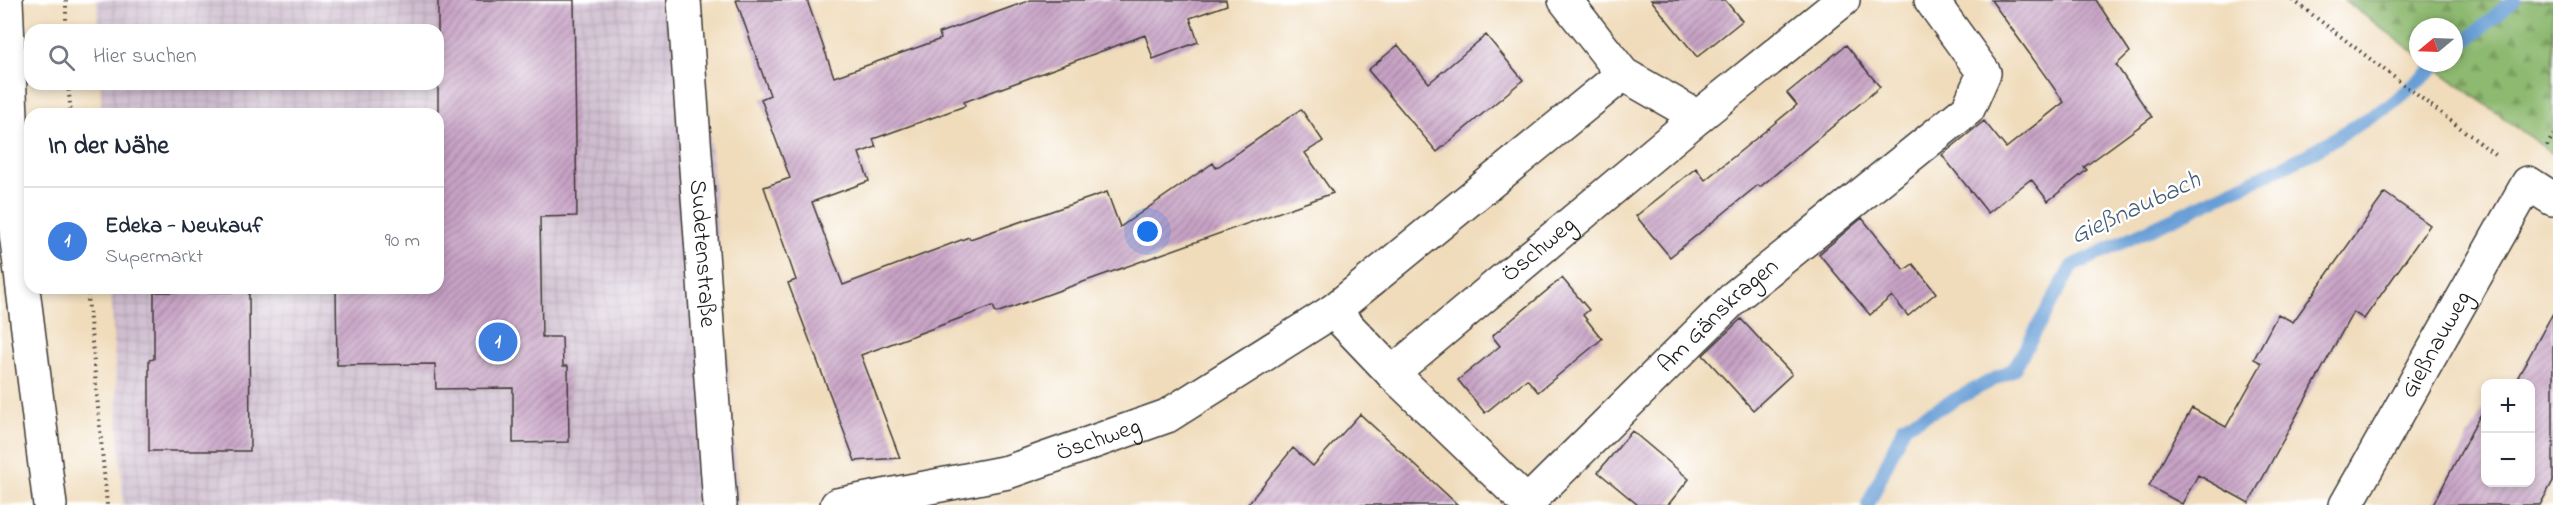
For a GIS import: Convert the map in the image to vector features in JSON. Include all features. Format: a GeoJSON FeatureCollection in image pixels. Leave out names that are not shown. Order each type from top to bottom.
{"type":"FeatureCollection","features":[{"type":"Feature","properties":{"kind":"street"},"geometry":{"type":"LineString","coordinates":[[6,0],[16,233],[50,505]]}},
{"type":"Feature","properties":{"kind":"street","name":"Sudetenstraße"},"geometry":{"type":"LineString","coordinates":[[684,0],[720,505]]}},
{"type":"Feature","properties":{"kind":"street"},"geometry":{"type":"LineString","coordinates":[[1564,0],[1623,74],[1698,117]]}},
{"type":"Feature","properties":{"kind":"street","name":"Öschweg"},"geometry":{"type":"LineString","coordinates":[[1392,373],[1698,117],[1843,0]]}},
{"type":"Feature","properties":{"kind":"street","name":"Am Gänskragen"},"geometry":{"type":"LineString","coordinates":[[1392,373],[1527,503],[1737,295],[1968,109],[1984,73],[1931,0]]}},
{"type":"Feature","properties":{"kind":"street","name":"Öschweg"},"geometry":{"type":"LineString","coordinates":[[837,505],[1008,472],[1167,416],[1333,311],[1623,74]]}},
{"type":"Feature","properties":{"kind":"street","name":"Gießnauweg"},"geometry":{"type":"LineString","coordinates":[[2346,505],[2540,191]]}},
{"type":"Feature","properties":{"kind":"street"},"geometry":{"type":"LineString","coordinates":[[1333,311],[1392,373]]}},
{"type":"Feature","properties":{"kind":"path"},"geometry":{"type":"LineString","coordinates":[[66,0],[66,24]]}},
{"type":"Feature","properties":{"kind":"path"},"geometry":{"type":"LineString","coordinates":[[2293,0],[2488,147]]}},
{"type":"Feature","properties":{"kind":"path"},"geometry":{"type":"LineString","coordinates":[[69,90],[70,108]]}},
{"type":"Feature","properties":{"kind":"path"},"geometry":{"type":"LineString","coordinates":[[88,294],[107,505]]}},
{"type":"Feature","properties":{"kind":"shaded area"},"geometry":{"type":"Polygon","coordinates":[[[97,0],[699,0],[739,505],[123,505],[111,294],[444,294],[444,108],[102,108],[101,90],[444,90],[444,24],[98,24],[97,0]]]}},
{"type":"Feature","properties":{"kind":"green space"},"geometry":{"type":"Polygon","coordinates":[[[2344,0],[2553,0],[2553,154],[2441,72],[2463,72],[2463,18],[2409,18],[2409,48],[2344,0]]]}},
{"type":"Feature","properties":{"kind":"building"},"geometry":{"type":"Polygon","coordinates":[[[438,0],[574,0],[577,216],[540,217],[542,337],[562,337],[563,366],[568,366],[569,442],[513,443],[513,388],[436,389],[435,364],[337,365],[336,294],[444,294],[444,108],[438,108],[438,90],[444,90],[444,24],[438,24],[438,0]]]}},
{"type":"Feature","properties":{"kind":"building"},"geometry":{"type":"Polygon","coordinates":[[[736,0],[807,0],[834,77],[941,39],[939,33],[1031,0],[1226,0],[1227,5],[1190,18],[1198,42],[1153,59],[1145,35],[964,102],[965,106],[873,139],[876,147],[859,153],[869,181],[812,202],[843,285],[969,237],[970,239],[1107,192],[1120,227],[1213,163],[1216,168],[1301,109],[1323,141],[1305,153],[1333,193],[996,313],[993,306],[861,355],[900,458],[855,461],[788,283],[796,280],[764,187],[790,178],[761,99],[770,95],[736,0]]]}},
{"type":"Feature","properties":{"kind":"building"},"geometry":{"type":"Polygon","coordinates":[[[1651,0],[1725,0],[1742,21],[1697,57],[1651,0]]]}},
{"type":"Feature","properties":{"kind":"building"},"geometry":{"type":"Polygon","coordinates":[[[1991,0],[2096,0],[2130,52],[2116,65],[2152,117],[2084,167],[2087,170],[2048,201],[2031,179],[1988,213],[1942,155],[1984,121],[2006,148],[2064,102],[1991,0]]]}},
{"type":"Feature","properties":{"kind":"building"},"geometry":{"type":"Polygon","coordinates":[[[1486,35],[1523,80],[1437,152],[1368,70],[1398,45],[1429,83],[1486,35]]]}},
{"type":"Feature","properties":{"kind":"building"},"geometry":{"type":"Polygon","coordinates":[[[1846,45],[1880,87],[1760,187],[1758,185],[1670,257],[1636,216],[1696,168],[1705,180],[1797,105],[1787,93],[1846,45]]]}},
{"type":"Feature","properties":{"kind":"building"},"geometry":{"type":"Polygon","coordinates":[[[2385,193],[2430,225],[2364,319],[2353,312],[2249,503],[2198,475],[2182,504],[2149,486],[2192,408],[2226,427],[2262,363],[2254,359],[2278,314],[2293,322],[2385,193]]]}},
{"type":"Feature","properties":{"kind":"building"},"geometry":{"type":"Polygon","coordinates":[[[1862,218],[1904,270],[1913,264],[1936,293],[1908,316],[1892,296],[1870,315],[1819,254],[1862,218]]]}},
{"type":"Feature","properties":{"kind":"building"},"geometry":{"type":"Polygon","coordinates":[[[1562,278],[1589,310],[1583,315],[1602,339],[1538,392],[1527,379],[1485,413],[1458,380],[1500,346],[1492,336],[1562,278]]]}},
{"type":"Feature","properties":{"kind":"building"},"geometry":{"type":"Polygon","coordinates":[[[154,294],[249,294],[250,451],[149,451],[149,360],[154,359],[154,294]]]}},
{"type":"Feature","properties":{"kind":"building"},"geometry":{"type":"Polygon","coordinates":[[[2553,313],[2553,481],[2540,505],[2433,505],[2481,414],[2481,487],[2535,487],[2535,379],[2517,379],[2553,313]]]}},
{"type":"Feature","properties":{"kind":"building"},"geometry":{"type":"Polygon","coordinates":[[[1741,319],[1792,374],[1753,410],[1703,355],[1741,319]]]}},
{"type":"Feature","properties":{"kind":"building"},"geometry":{"type":"Polygon","coordinates":[[[1360,414],[1458,505],[1247,505],[1293,448],[1313,466],[1360,414]]]}},
{"type":"Feature","properties":{"kind":"building"},"geometry":{"type":"Polygon","coordinates":[[[1632,431],[1689,479],[1668,505],[1638,505],[1598,472],[1632,431]]]}},
{"type":"Feature","properties":{"kind":"waterway","name":"Gießnaubach"},"geometry":{"type":"LineString","coordinates":[[2463,43],[2514,0]]}},
{"type":"Feature","properties":{"kind":"waterway","name":"Gießnaubach"},"geometry":{"type":"LineString","coordinates":[[1868,505],[1904,426],[2014,369],[2072,266],[2307,155],[2389,106],[2429,72]]}},
{"type":"Feature","properties":{"kind":"place","name":"Edeka - Neukauf"},"geometry":{"type":"Point","coordinates":[498,342]}}]}
